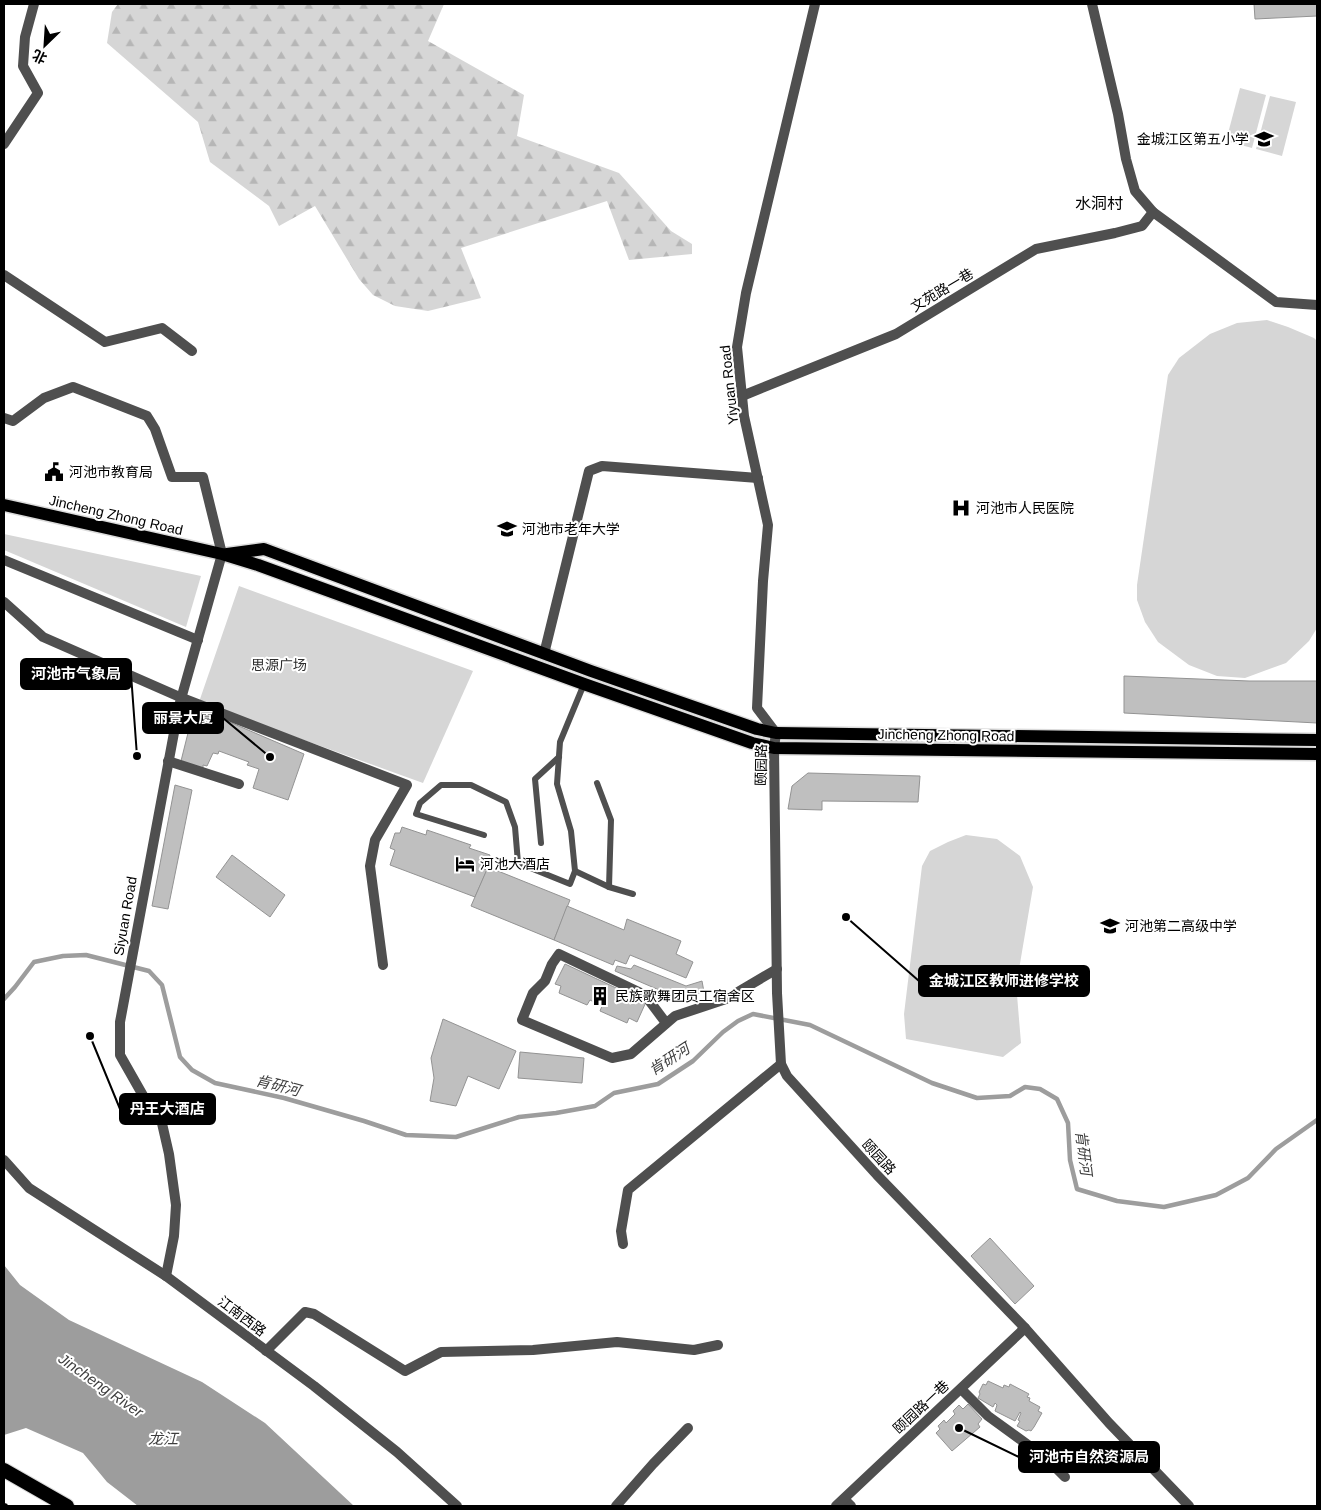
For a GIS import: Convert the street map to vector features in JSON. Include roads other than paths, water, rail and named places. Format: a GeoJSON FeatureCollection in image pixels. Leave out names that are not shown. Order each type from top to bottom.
{"type":"FeatureCollection","features":[{"type":"Feature","properties":{"kind":"highway"},"geometry":{"type":"LineString","coordinates":[[4,1470],[67,1506]]}},
{"type":"Feature","properties":{"kind":"main road","name":"Jincheng Zhong Road"},"geometry":{"type":"LineString","coordinates":[[4,505],[222,554],[258,565],[584,684],[752,743],[774,748],[1317,754]]}},
{"type":"Feature","properties":{"kind":"main road","name":"Jincheng Zhong Road"},"geometry":{"type":"LineString","coordinates":[[222,554],[264,549],[591,671],[757,729],[776,733],[1317,740]]}},
{"type":"Feature","properties":{"kind":"street"},"geometry":{"type":"LineString","coordinates":[[4,144],[38,93],[23,66],[25,38],[34,4]]}},
{"type":"Feature","properties":{"kind":"street","name":"Yiyuan Road"},"geometry":{"type":"LineString","coordinates":[[776,733],[757,708],[763,581],[768,526],[744,416],[737,346],[746,293],[814,4]]}},
{"type":"Feature","properties":{"kind":"street"},"geometry":{"type":"LineString","coordinates":[[1092,4],[1135,192],[1153,212],[1276,302],[1317,305]]}},
{"type":"Feature","properties":{"kind":"street","name":"文苑路一巷"},"geometry":{"type":"LineString","coordinates":[[742,396],[896,334],[1036,248],[1142,226],[1153,212]]}},
{"type":"Feature","properties":{"kind":"street"},"geometry":{"type":"LineString","coordinates":[[4,276],[104,342],[162,328],[192,351]]}},
{"type":"Feature","properties":{"kind":"street"},"geometry":{"type":"LineString","coordinates":[[4,418],[13,421],[44,398],[73,388],[147,416],[155,429],[172,477],[203,477],[222,554]]}},
{"type":"Feature","properties":{"kind":"street"},"geometry":{"type":"LineString","coordinates":[[544,654],[589,471],[602,466],[758,478]]}},
{"type":"Feature","properties":{"kind":"street","name":"Siyuan Road"},"geometry":{"type":"LineString","coordinates":[[166,1276],[174,1236],[176,1205],[169,1154],[161,1119],[145,1099],[120,1055],[120,1022],[168,761],[182,698],[222,554]]}},
{"type":"Feature","properties":{"kind":"street"},"geometry":{"type":"LineString","coordinates":[[4,560],[198,640]]}},
{"type":"Feature","properties":{"kind":"street"},"geometry":{"type":"LineString","coordinates":[[4,602],[43,637],[182,698],[406,784],[374,840],[370,866],[383,966]]}},
{"type":"Feature","properties":{"kind":"street","name":"颐园路"},"geometry":{"type":"LineString","coordinates":[[776,733],[774,748],[777,993],[781,1064],[787,1076],[876,1175],[1025,1328],[1109,1423],[1189,1506]]}},
{"type":"Feature","properties":{"kind":"street"},"geometry":{"type":"LineString","coordinates":[[168,761],[239,784]]}},
{"type":"Feature","properties":{"kind":"street"},"geometry":{"type":"LineString","coordinates":[[666,1024],[645,995],[559,954],[552,964],[545,981],[534,993],[522,1020],[612,1058],[631,1054],[676,1016],[726,999],[777,969]]}},
{"type":"Feature","properties":{"kind":"street"},"geometry":{"type":"LineString","coordinates":[[623,1244],[621,1231],[628,1190],[781,1064]]}},
{"type":"Feature","properties":{"kind":"street","name":"江南西路"},"geometry":{"type":"LineString","coordinates":[[4,1160],[29,1188],[166,1276],[314,1386],[397,1452],[457,1506]]}},
{"type":"Feature","properties":{"kind":"street"},"geometry":{"type":"LineString","coordinates":[[266,1351],[305,1312],[314,1314],[405,1371],[440,1352],[533,1350],[617,1342],[694,1350],[718,1345]]}},
{"type":"Feature","properties":{"kind":"street","name":"颐园路一巷"},"geometry":{"type":"LineString","coordinates":[[844,1504],[1025,1328]]}},
{"type":"Feature","properties":{"kind":"street"},"geometry":{"type":"LineString","coordinates":[[961,1389],[988,1416],[1046,1458],[1065,1477]]}},
{"type":"Feature","properties":{"kind":"street"},"geometry":{"type":"LineString","coordinates":[[616,1506],[688,1428]]}},
{"type":"Feature","properties":{"kind":"lane"},"geometry":{"type":"LineString","coordinates":[[484,835],[416,814],[420,803],[441,785],[471,785],[506,802],[515,827],[518,863],[570,884],[575,871],[571,831],[557,784],[560,742],[584,684]]}},
{"type":"Feature","properties":{"kind":"lane"},"geometry":{"type":"LineString","coordinates":[[541,843],[535,779],[559,757]]}},
{"type":"Feature","properties":{"kind":"lane"},"geometry":{"type":"LineString","coordinates":[[597,783],[611,820],[609,887]]}},
{"type":"Feature","properties":{"kind":"lane"},"geometry":{"type":"LineString","coordinates":[[575,871],[609,887],[633,894]]}},
{"type":"Feature","properties":{"kind":"water","name":"龙江"},"geometry":{"type":"Polygon","coordinates":[[[4,1265],[20,1285],[69,1320],[202,1382],[265,1423],[354,1506],[138,1506],[107,1482],[83,1453],[26,1428],[4,1435],[4,1265]]]}},
{"type":"Feature","properties":{"kind":"waterway","name":"肯研河"},"geometry":{"type":"LineString","coordinates":[[4,999],[34,962],[63,956],[86,955],[149,971],[162,985],[180,1057],[192,1070],[215,1083],[284,1098],[406,1135],[456,1137],[519,1117],[595,1106],[614,1093],[658,1084],[693,1061],[723,1032],[738,1021],[753,1014],[810,1025],[932,1083],[977,1098],[1010,1096],[1025,1087],[1040,1089],[1057,1099],[1068,1123],[1070,1160],[1077,1189],[1117,1201],[1164,1207],[1216,1195],[1248,1178],[1276,1149],[1317,1120]]}},
{"type":"Feature","properties":{"kind":"place","name":"金城江区第五小学"},"geometry":{"type":"Point","coordinates":[1264,139]}},
{"type":"Feature","properties":{"kind":"place","name":"河池市教育局"},"geometry":{"type":"Point","coordinates":[54,472]}},
{"type":"Feature","properties":{"kind":"place","name":"河池市人民医院"},"geometry":{"type":"Point","coordinates":[961,508]}},
{"type":"Feature","properties":{"kind":"place","name":"河池市老年大学"},"geometry":{"type":"Point","coordinates":[507,529]}},
{"type":"Feature","properties":{"kind":"place","name":"河池市气象局"},"geometry":{"type":"Point","coordinates":[137,756]}},
{"type":"Feature","properties":{"kind":"place","name":"丽景大厦"},"geometry":{"type":"Point","coordinates":[270,757]}},
{"type":"Feature","properties":{"kind":"place","name":"河池大酒店"},"geometry":{"type":"Point","coordinates":[465,864]}},
{"type":"Feature","properties":{"kind":"place","name":"金城江区教师进修学校"},"geometry":{"type":"Point","coordinates":[846,917]}},
{"type":"Feature","properties":{"kind":"place","name":"河池第二高级中学"},"geometry":{"type":"Point","coordinates":[1110,926]}},
{"type":"Feature","properties":{"kind":"place","name":"民族歌舞团员工宿舍区"},"geometry":{"type":"Point","coordinates":[600,996]}},
{"type":"Feature","properties":{"kind":"place","name":"丹王大酒店"},"geometry":{"type":"Point","coordinates":[90,1036]}},
{"type":"Feature","properties":{"kind":"place","name":"河池市自然资源局"},"geometry":{"type":"Point","coordinates":[959,1428]}},
{"type":"Feature","properties":{"kind":"district","name":"水洞村"},"geometry":{"type":"Point","coordinates":[1099,203]}},
{"type":"Feature","properties":{"kind":"park label","name":"思源广场"},"geometry":{"type":"Point","coordinates":[279,665]}},
{"type":"Feature","properties":{"kind":"water label","name":"Jincheng River"},"geometry":{"type":"Point","coordinates":[101,1385]}}]}
